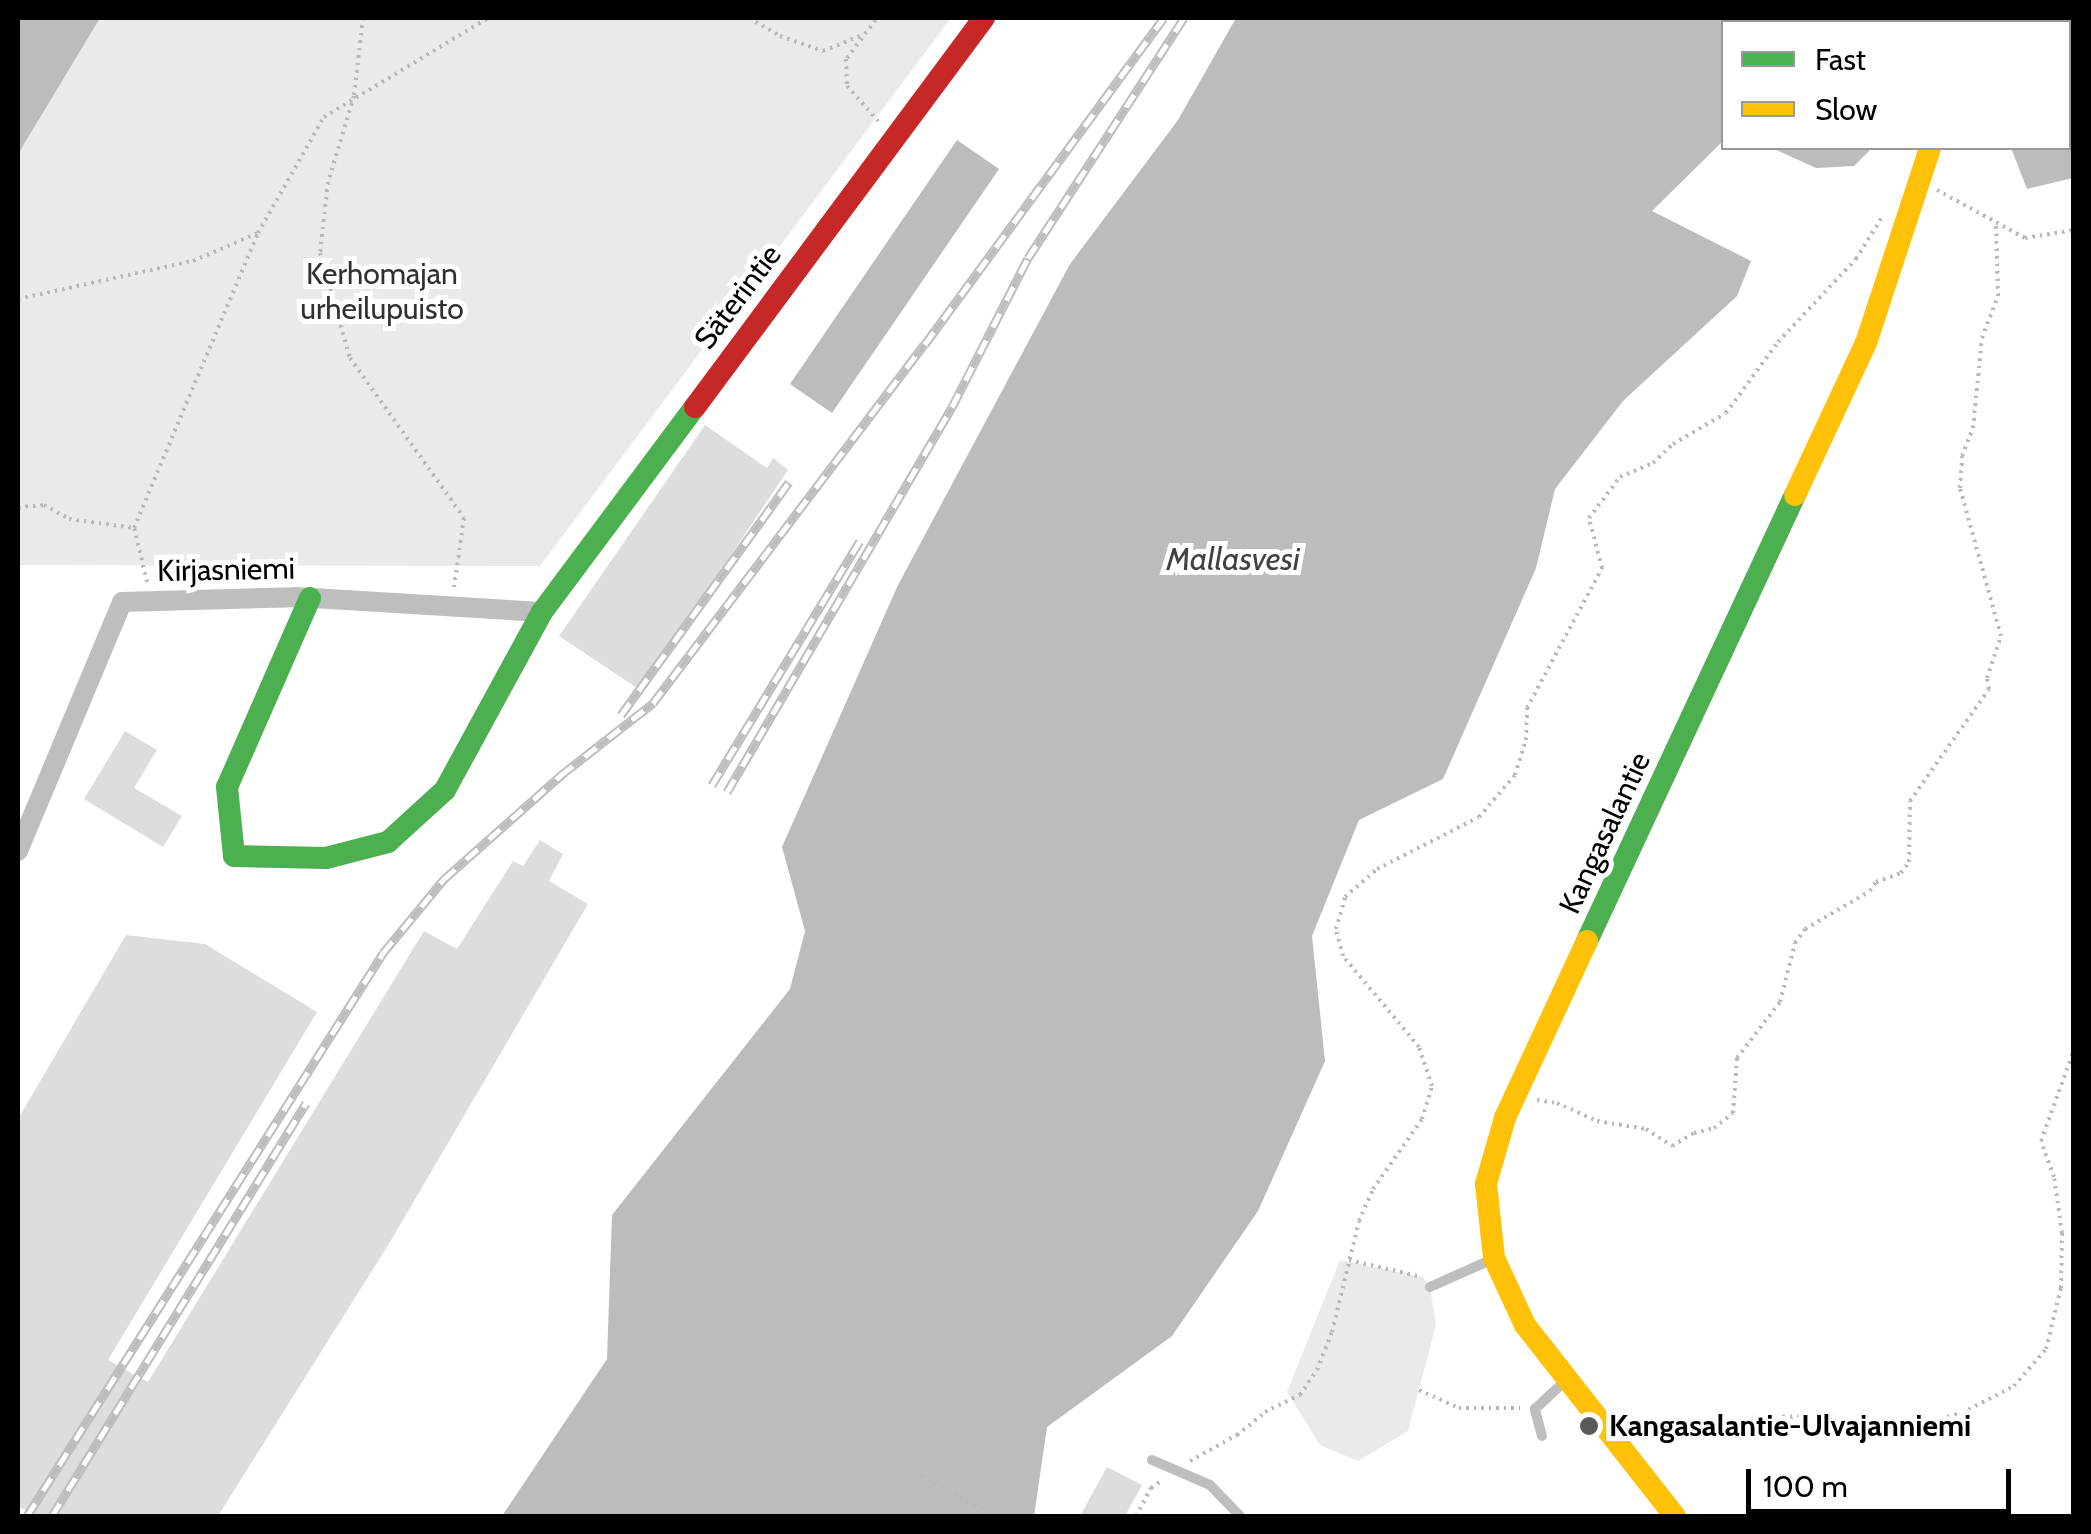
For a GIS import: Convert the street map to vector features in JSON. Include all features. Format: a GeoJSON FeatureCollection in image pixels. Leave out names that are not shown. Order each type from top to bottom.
{"type":"FeatureCollection","features":[{"type":"Feature","properties":{"kind":"main road","name":"Säterintie"},"geometry":{"type":"LineString","coordinates":[[310,598],[228,787],[234,856],[326,858],[388,842],[445,790],[542,612],[984,18]]}},
{"type":"Feature","properties":{"kind":"main road","name":"Kangasalantie"},"geometry":{"type":"LineString","coordinates":[[1662,1512],[1525,1325],[1494,1258],[1486,1184],[1514,1098],[1866,343],[1933,188],[1930,150]]}},
{"type":"Feature","properties":{"kind":"street","name":"Kirjasniemi"},"geometry":{"type":"LineString","coordinates":[[18,851],[122,602],[310,598],[542,612]]}},
{"type":"Feature","properties":{"kind":"lane"},"geometry":{"type":"LineString","coordinates":[[1430,1288],[1494,1258]]}},
{"type":"Feature","properties":{"kind":"lane"},"geometry":{"type":"LineString","coordinates":[[1542,1436],[1535,1409],[1567,1380]]}},
{"type":"Feature","properties":{"kind":"lane"},"geometry":{"type":"LineString","coordinates":[[1152,1460],[1210,1485],[1240,1516]]}},
{"type":"Feature","properties":{"kind":"path"},"geometry":{"type":"LineString","coordinates":[[363,18],[354,96],[328,182],[320,253],[350,358],[464,518],[452,607]]}},
{"type":"Feature","properties":{"kind":"path"},"geometry":{"type":"LineString","coordinates":[[152,601],[134,528],[258,233],[324,118],[354,96],[488,18]]}},
{"type":"Feature","properties":{"kind":"path"},"geometry":{"type":"LineString","coordinates":[[749,18],[780,36],[823,51],[866,34]]}},
{"type":"Feature","properties":{"kind":"path"},"geometry":{"type":"LineString","coordinates":[[878,18],[846,59],[847,86],[894,138]]}},
{"type":"Feature","properties":{"kind":"path"},"geometry":{"type":"LineString","coordinates":[[1933,188],[2025,238],[2074,230]]}},
{"type":"Feature","properties":{"kind":"path"},"geometry":{"type":"LineString","coordinates":[[1136,1516],[1151,1488],[1237,1435],[1265,1412],[1300,1395],[1317,1370],[1332,1332],[1349,1260],[1373,1189],[1422,1119],[1432,1086],[1419,1048],[1342,956],[1336,929],[1345,896],[1377,869],[1479,817],[1515,775],[1526,740],[1527,708],[1602,568],[1589,518],[1620,477],[1654,463],[1673,444],[1726,413],[1778,342],[1856,260],[1885,212]]}},
{"type":"Feature","properties":{"kind":"path"},"geometry":{"type":"LineString","coordinates":[[1514,1098],[1556,1103],[1597,1121],[1646,1129],[1672,1146],[1694,1133],[1714,1128],[1733,1113],[1737,1058],[1780,1002],[1795,943],[1805,929],[1870,891],[1876,882],[1901,873],[1909,862],[1910,801],[1989,689],[1987,678],[2002,636],[1960,488],[1962,456],[1973,428],[1982,338],[1998,296],[1996,225]]}},
{"type":"Feature","properties":{"kind":"path"},"geometry":{"type":"LineString","coordinates":[[18,299],[193,260],[258,233]]}},
{"type":"Feature","properties":{"kind":"path"},"geometry":{"type":"LineString","coordinates":[[18,507],[44,506],[69,519],[134,528]]}},
{"type":"Feature","properties":{"kind":"path"},"geometry":{"type":"LineString","coordinates":[[1628,1432],[1622,1423],[1696,1428],[1745,1418],[1810,1416],[1918,1424],[1962,1413],[2014,1386],[2046,1348],[2062,1288],[2062,1233],[2054,1177],[2040,1141],[2074,1050]]}},
{"type":"Feature","properties":{"kind":"path"},"geometry":{"type":"LineString","coordinates":[[1349,1260],[1423,1277],[1430,1288]]}},
{"type":"Feature","properties":{"kind":"path"},"geometry":{"type":"LineString","coordinates":[[1419,1390],[1458,1408],[1535,1409]]}},
{"type":"Feature","properties":{"kind":"path"},"geometry":{"type":"LineString","coordinates":[[921,1476],[996,1516]]}},
{"type":"Feature","properties":{"kind":"green space","name":"Kerhomajan urheilupuisto"},"geometry":{"type":"Polygon","coordinates":[[[18,18],[951,18],[540,566],[18,565],[18,18]]]}},
{"type":"Feature","properties":{"kind":"green space"},"geometry":{"type":"Polygon","coordinates":[[[1340,1260],[1423,1277],[1430,1287],[1436,1325],[1408,1431],[1358,1461],[1320,1445],[1287,1392],[1340,1260]]]}},
{"type":"Feature","properties":{"kind":"water"},"geometry":{"type":"Polygon","coordinates":[[[18,18],[100,18],[18,154],[18,18]]]}},
{"type":"Feature","properties":{"kind":"water","name":"Mallasvesi"},"geometry":{"type":"Polygon","coordinates":[[[1236,18],[1850,20],[1721,20],[1721,143],[1652,211],[1751,261],[1737,296],[1623,401],[1555,489],[1536,568],[1443,779],[1359,820],[1312,936],[1325,1061],[1258,1211],[1172,1336],[1047,1427],[1034,1516],[502,1516],[607,1359],[612,1215],[790,989],[805,931],[782,847],[898,585],[1070,264],[1178,120],[1236,18]]]}},
{"type":"Feature","properties":{"kind":"water"},"geometry":{"type":"Polygon","coordinates":[[[2071,72],[2073,178],[2027,189],[2012,150],[2071,150],[2071,72]]]}},
{"type":"Feature","properties":{"kind":"water"},"geometry":{"type":"Polygon","coordinates":[[[957,140],[999,169],[832,413],[790,384],[957,140]]]}},
{"type":"Feature","properties":{"kind":"water"},"geometry":{"type":"Polygon","coordinates":[[[1776,150],[1870,150],[1854,166],[1816,168],[1776,150]]]}},
{"type":"Feature","properties":{"kind":"building"},"geometry":{"type":"Polygon","coordinates":[[[705,425],[767,468],[773,458],[788,470],[640,690],[559,636],[705,425]]]}},
{"type":"Feature","properties":{"kind":"building"},"geometry":{"type":"Polygon","coordinates":[[[125,731],[157,750],[134,788],[182,816],[163,847],[84,799],[125,731]]]}},
{"type":"Feature","properties":{"kind":"building"},"geometry":{"type":"Polygon","coordinates":[[[540,840],[563,854],[549,881],[588,904],[390,1242],[218,1516],[36,1516],[18,1506],[18,1119],[126,935],[205,944],[317,1012],[108,1360],[148,1382],[424,931],[457,949],[513,861],[523,866],[540,840]]]}},
{"type":"Feature","properties":{"kind":"building"},"geometry":{"type":"Polygon","coordinates":[[[1107,1467],[1142,1485],[1125,1516],[1080,1516],[1107,1467]]]}},
{"type":"Feature","properties":{"kind":"railway"},"geometry":{"type":"LineString","coordinates":[[27,1516],[383,953],[444,879],[561,775],[653,703],[925,344],[1164,18]]}},
{"type":"Feature","properties":{"kind":"railway"},"geometry":{"type":"LineString","coordinates":[[727,792],[952,407],[1028,258],[1184,18]]}},
{"type":"Feature","properties":{"kind":"railway"},"geometry":{"type":"LineString","coordinates":[[621,715],[789,482]]}},
{"type":"Feature","properties":{"kind":"railway"},"geometry":{"type":"LineString","coordinates":[[712,785],[860,541]]}},
{"type":"Feature","properties":{"kind":"railway"},"geometry":{"type":"LineString","coordinates":[[52,1516],[306,1103]]}},
{"type":"Feature","properties":{"kind":"traffic: fast"},"geometry":{"type":"LineString","coordinates":[[310,598],[227,787],[234,856],[326,858],[388,842],[445,790],[542,612],[695,407]]}},
{"type":"Feature","properties":{"kind":"traffic: fast"},"geometry":{"type":"LineString","coordinates":[[1587,941],[1795,495]]}},
{"type":"Feature","properties":{"kind":"traffic: slow"},"geometry":{"type":"LineString","coordinates":[[1795,495],[1866,343],[1929,150]]}},
{"type":"Feature","properties":{"kind":"traffic: slow"},"geometry":{"type":"LineString","coordinates":[[1587,941],[1505,1118],[1486,1184],[1494,1258],[1525,1325],[1675,1516]]}},
{"type":"Feature","properties":{"kind":"traffic: jam"},"geometry":{"type":"LineString","coordinates":[[695,407],[984,18]]}},
{"type":"Feature","properties":{"kind":"place","name":"Kangasalantie-Ulvajanniemi"},"geometry":{"type":"Point","coordinates":[1589,1426]}}]}
